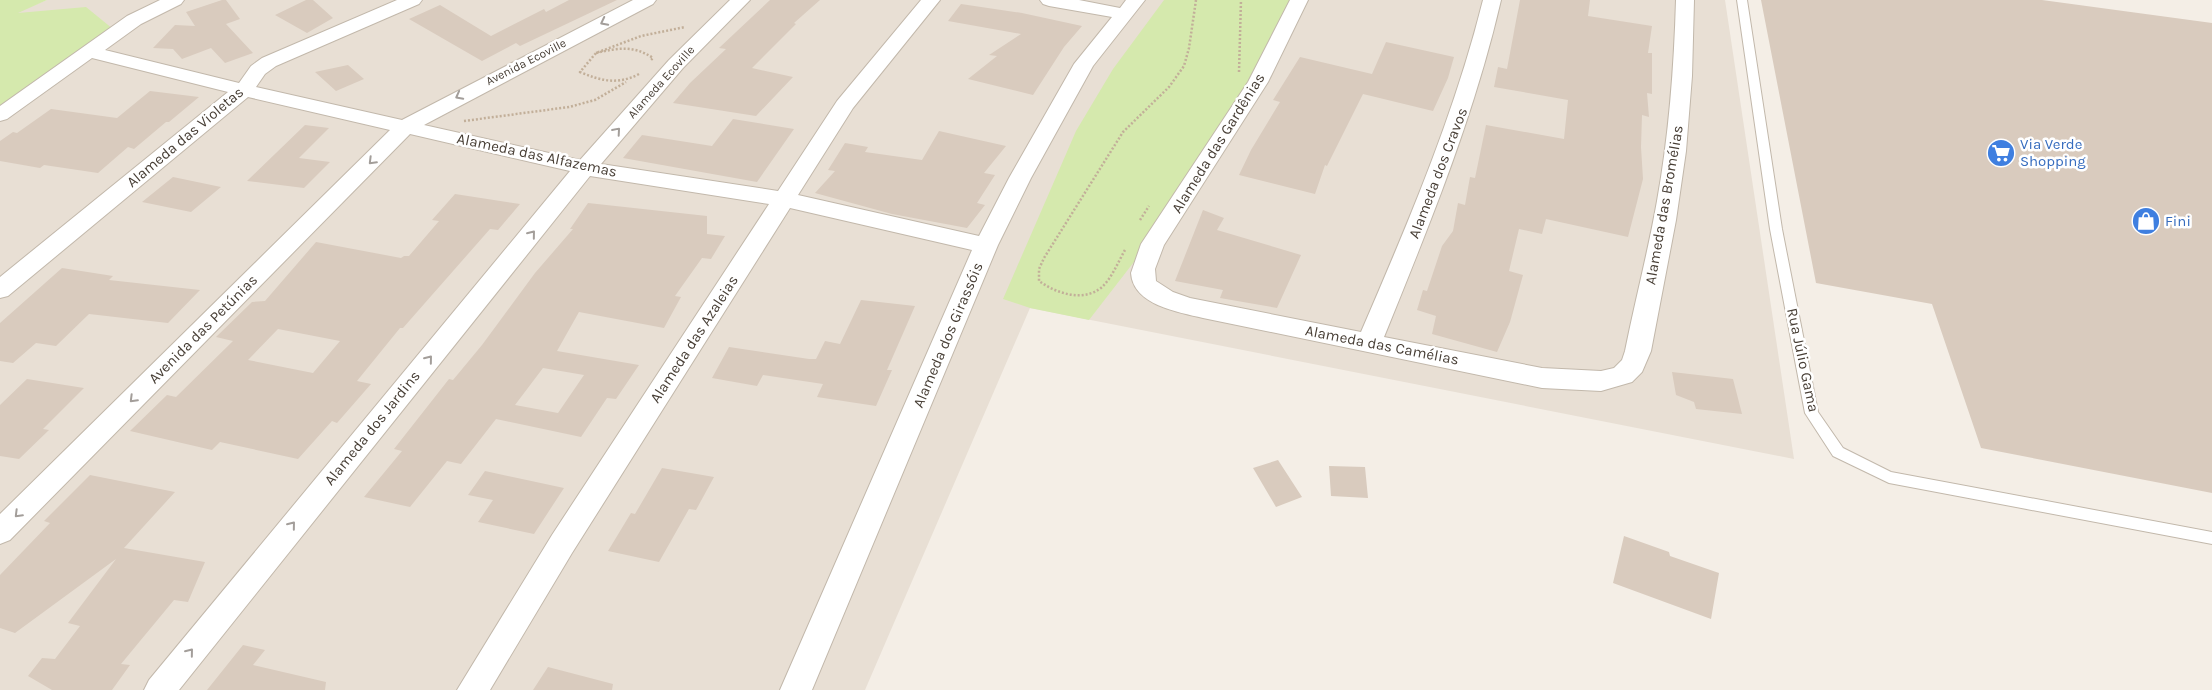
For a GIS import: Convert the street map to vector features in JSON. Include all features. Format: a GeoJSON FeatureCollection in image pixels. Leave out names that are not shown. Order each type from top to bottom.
{"type":"FeatureCollection","features":[{"type":"Feature","properties":{"kind":"street"},"geometry":{"type":"LineString","coordinates":[[0,115],[134,20],[175,0]]}},
{"type":"Feature","properties":{"kind":"street","name":"Alameda das Violetas"},"geometry":{"type":"LineString","coordinates":[[0,290],[222,106],[244,90],[258,70],[269,62],[413,0]]}},
{"type":"Feature","properties":{"kind":"street","name":"Avenida Ecoville"},"geometry":{"type":"LineString","coordinates":[[406,126],[647,0]]}},
{"type":"Feature","properties":{"kind":"street","name":"Alameda Ecoville"},"geometry":{"type":"LineString","coordinates":[[586,168],[676,64],[720,18],[741,0]]}},
{"type":"Feature","properties":{"kind":"street","name":"Alameda das Azaleias"},"geometry":{"type":"LineString","coordinates":[[474,690],[562,544],[844,105],[931,0]]}},
{"type":"Feature","properties":{"kind":"street"},"geometry":{"type":"LineString","coordinates":[[1048,0],[1131,7]]}},
{"type":"Feature","properties":{"kind":"street","name":"Alameda das Gardênias"},"geometry":{"type":"LineString","coordinates":[[1145,286],[1142,276],[1143,268],[1153,244],[1258,82],[1299,0]]}},
{"type":"Feature","properties":{"kind":"street","name":"Alameda dos Cravos"},"geometry":{"type":"LineString","coordinates":[[1370,342],[1460,121],[1478,61],[1492,0]]}},
{"type":"Feature","properties":{"kind":"street","name":"Alameda das Bromélias"},"geometry":{"type":"LineString","coordinates":[[1623,375],[1633,365],[1638,351],[1668,201],[1678,132],[1685,40],[1685,0]]}},
{"type":"Feature","properties":{"kind":"street","name":"Alameda dos Girassóis"},"geometry":{"type":"LineString","coordinates":[[796,690],[986,245],[1020,178],[1084,64],[1131,7]]}},
{"type":"Feature","properties":{"kind":"street","name":"Alameda das Alfazemas"},"geometry":{"type":"LineString","coordinates":[[90,52],[244,90],[586,168],[784,199],[986,245]]}},
{"type":"Feature","properties":{"kind":"street","name":"Avenida das Petúnias"},"geometry":{"type":"LineString","coordinates":[[0,532],[406,126]]}},
{"type":"Feature","properties":{"kind":"street","name":"Alameda dos Jardins"},"geometry":{"type":"LineString","coordinates":[[160,690],[586,168]]}},
{"type":"Feature","properties":{"kind":"street","name":"Alameda das Camélias"},"geometry":{"type":"LineString","coordinates":[[1145,286],[1179,304],[1542,378],[1601,381],[1623,375]]}},
{"type":"Feature","properties":{"kind":"lane","name":"Rua Júlio Gama"},"geometry":{"type":"LineString","coordinates":[[1742,0],[1776,229],[1812,412],[1838,452],[1889,478],[2212,538]]}},
{"type":"Feature","properties":{"kind":"path"},"geometry":{"type":"LineString","coordinates":[[1128,243],[1107,282],[1096,292],[1082,296],[1066,295],[1050,291],[1039,281],[1039,269],[1044,258],[1123,132],[1133,118],[1164,91],[1180,72],[1188,55],[1196,0]]}},
{"type":"Feature","properties":{"kind":"path"},"geometry":{"type":"LineString","coordinates":[[1237,79],[1240,66],[1238,13],[1241,0]]}},
{"type":"Feature","properties":{"kind":"path"},"geometry":{"type":"LineString","coordinates":[[626,82],[599,81],[580,72],[596,54],[641,36],[720,18]]}},
{"type":"Feature","properties":{"kind":"path"},"geometry":{"type":"LineString","coordinates":[[596,54],[620,48],[643,50],[653,58],[648,65]]}},
{"type":"Feature","properties":{"kind":"path"},"geometry":{"type":"LineString","coordinates":[[459,121],[527,114],[569,107],[595,100],[643,72]]}},
{"type":"Feature","properties":{"kind":"path"},"geometry":{"type":"LineString","coordinates":[[1137,227],[1150,205]]}},
{"type":"Feature","properties":{"kind":"shaded area"},"geometry":{"type":"Polygon","coordinates":[[[47,0],[1725,0],[1794,459],[1030,308],[865,690],[0,690],[0,23],[15,13],[47,0]]]}},
{"type":"Feature","properties":{"kind":"green space"},"geometry":{"type":"Polygon","coordinates":[[[0,0],[47,0],[18,13],[86,7],[113,29],[0,110],[0,0]]]}},
{"type":"Feature","properties":{"kind":"green space"},"geometry":{"type":"Polygon","coordinates":[[[1164,0],[1294,0],[1269,52],[1137,258],[1089,320],[1030,308],[1003,299],[1076,131],[1113,69],[1164,0]]]}},
{"type":"Feature","properties":{"kind":"building"},"geometry":{"type":"Polygon","coordinates":[[[226,0],[240,19],[226,24],[253,53],[225,63],[211,48],[182,59],[173,49],[153,48],[175,25],[195,26],[186,12],[226,0]]]}},
{"type":"Feature","properties":{"kind":"building"},"geometry":{"type":"Polygon","coordinates":[[[306,0],[313,0],[333,18],[307,33],[275,15],[306,0]]]}},
{"type":"Feature","properties":{"kind":"building"},"geometry":{"type":"Polygon","coordinates":[[[569,0],[617,0],[520,46],[516,43],[482,61],[409,19],[440,5],[491,36],[544,9],[546,12],[569,0]]]}},
{"type":"Feature","properties":{"kind":"building"},"geometry":{"type":"Polygon","coordinates":[[[770,0],[820,0],[794,23],[796,24],[752,68],[793,77],[756,116],[673,103],[690,83],[726,49],[719,48],[770,0]]]}},
{"type":"Feature","properties":{"kind":"building"},"geometry":{"type":"Polygon","coordinates":[[[1520,0],[1590,0],[1588,16],[1652,26],[1648,53],[1652,53],[1652,94],[1647,93],[1649,117],[1642,115],[1643,179],[1628,237],[1546,219],[1542,234],[1519,229],[1509,271],[1523,275],[1510,322],[1497,352],[1432,334],[1436,316],[1417,310],[1423,290],[1427,291],[1442,246],[1453,231],[1458,203],[1465,205],[1470,177],[1475,178],[1486,125],[1564,139],[1568,100],[1494,87],[1498,67],[1507,69],[1520,0]]]}},
{"type":"Feature","properties":{"kind":"building","name":"Via Verde Shopping"},"geometry":{"type":"Polygon","coordinates":[[[1761,0],[2042,0],[2212,23],[2212,493],[1981,448],[1932,304],[1816,283],[1761,0]]]}},
{"type":"Feature","properties":{"kind":"building"},"geometry":{"type":"Polygon","coordinates":[[[961,4],[1022,13],[1082,26],[1064,47],[1033,95],[968,79],[997,56],[989,55],[1021,34],[948,21],[961,4]]]}},
{"type":"Feature","properties":{"kind":"building"},"geometry":{"type":"Polygon","coordinates":[[[1386,42],[1454,57],[1448,78],[1433,111],[1363,94],[1327,166],[1325,165],[1315,194],[1239,175],[1251,150],[1280,102],[1273,100],[1300,57],[1372,74],[1386,42]]]}},
{"type":"Feature","properties":{"kind":"building"},"geometry":{"type":"Polygon","coordinates":[[[348,65],[364,79],[336,91],[315,72],[348,65]]]}},
{"type":"Feature","properties":{"kind":"building"},"geometry":{"type":"Polygon","coordinates":[[[150,91],[199,97],[134,149],[128,147],[98,173],[44,165],[40,168],[0,161],[0,141],[13,132],[17,133],[51,109],[117,118],[150,91]]]}},
{"type":"Feature","properties":{"kind":"building"},"geometry":{"type":"Polygon","coordinates":[[[733,119],[794,129],[757,182],[623,158],[642,135],[712,146],[733,119]]]}},
{"type":"Feature","properties":{"kind":"building"},"geometry":{"type":"Polygon","coordinates":[[[305,125],[329,128],[299,158],[330,162],[304,188],[247,181],[305,125]]]}},
{"type":"Feature","properties":{"kind":"building"},"geometry":{"type":"Polygon","coordinates":[[[939,131],[1006,146],[984,173],[995,175],[977,203],[985,205],[967,228],[892,214],[815,193],[835,171],[828,170],[845,143],[868,147],[865,152],[922,160],[939,131]]]}},
{"type":"Feature","properties":{"kind":"building"},"geometry":{"type":"Polygon","coordinates":[[[173,177],[221,187],[191,212],[142,202],[173,177]]]}},
{"type":"Feature","properties":{"kind":"building"},"geometry":{"type":"Polygon","coordinates":[[[455,194],[520,204],[498,230],[490,229],[403,328],[400,328],[357,381],[371,384],[337,423],[332,421],[298,459],[220,442],[212,450],[130,431],[167,395],[176,397],[233,341],[216,337],[252,302],[265,301],[316,242],[401,258],[409,256],[439,221],[432,220],[455,194]],[[278,329],[248,360],[313,373],[340,341],[278,329]]]}},
{"type":"Feature","properties":{"kind":"building"},"geometry":{"type":"Polygon","coordinates":[[[588,203],[707,216],[707,234],[725,236],[711,259],[702,258],[675,296],[681,297],[664,328],[579,312],[557,351],[639,365],[616,399],[607,398],[581,437],[496,419],[461,464],[447,461],[410,507],[364,497],[402,451],[394,449],[449,379],[453,380],[482,345],[535,273],[573,229],[570,229],[588,203]],[[543,368],[515,405],[558,413],[584,375],[543,368]]]}},
{"type":"Feature","properties":{"kind":"building"},"geometry":{"type":"Polygon","coordinates":[[[1203,210],[1224,218],[1217,230],[1301,255],[1277,308],[1220,298],[1223,290],[1175,281],[1203,210]]]}},
{"type":"Feature","properties":{"kind":"building"},"geometry":{"type":"Polygon","coordinates":[[[62,268],[113,276],[109,280],[200,290],[168,323],[89,314],[56,346],[36,343],[13,363],[0,361],[0,323],[62,268]]]}},
{"type":"Feature","properties":{"kind":"building"},"geometry":{"type":"Polygon","coordinates":[[[861,300],[915,306],[887,370],[892,370],[876,406],[817,397],[823,384],[763,375],[757,386],[712,378],[729,347],[816,359],[825,341],[840,344],[861,300]]]}},
{"type":"Feature","properties":{"kind":"building"},"geometry":{"type":"Polygon","coordinates":[[[1672,372],[1733,379],[1742,414],[1696,409],[1694,402],[1676,395],[1672,372]]]}},
{"type":"Feature","properties":{"kind":"building"},"geometry":{"type":"Polygon","coordinates":[[[27,379],[84,388],[43,429],[49,430],[19,459],[0,456],[0,405],[27,379]]]}},
{"type":"Feature","properties":{"kind":"building"},"geometry":{"type":"Polygon","coordinates":[[[1278,460],[1302,497],[1276,507],[1253,468],[1278,460]]]}},
{"type":"Feature","properties":{"kind":"building"},"geometry":{"type":"Polygon","coordinates":[[[1329,466],[1365,467],[1368,498],[1331,496],[1329,466]]]}},
{"type":"Feature","properties":{"kind":"building"},"geometry":{"type":"Polygon","coordinates":[[[662,468],[714,477],[696,510],[689,509],[659,562],[608,551],[631,513],[635,514],[662,468]]]}},
{"type":"Feature","properties":{"kind":"building"},"geometry":{"type":"Polygon","coordinates":[[[485,471],[564,488],[534,534],[478,522],[493,500],[468,495],[485,471]]]}},
{"type":"Feature","properties":{"kind":"building"},"geometry":{"type":"Polygon","coordinates":[[[90,475],[175,492],[124,548],[205,562],[188,602],[174,600],[121,664],[130,665],[112,690],[52,690],[28,676],[42,658],[55,659],[80,626],[68,623],[116,559],[15,633],[0,628],[0,575],[50,523],[44,521],[90,475]]]}},
{"type":"Feature","properties":{"kind":"building"},"geometry":{"type":"Polygon","coordinates":[[[1624,536],[1669,552],[1670,556],[1719,573],[1711,619],[1613,583],[1624,536]]]}},
{"type":"Feature","properties":{"kind":"building"},"geometry":{"type":"Polygon","coordinates":[[[243,645],[265,650],[253,665],[326,682],[325,690],[207,690],[243,645]]]}},
{"type":"Feature","properties":{"kind":"building"},"geometry":{"type":"Polygon","coordinates":[[[548,667],[613,684],[612,690],[533,690],[548,667]]]}},
{"type":"Feature","properties":{"kind":"place","name":"Via Verde Shopping"},"geometry":{"type":"Point","coordinates":[2001,153]}},
{"type":"Feature","properties":{"kind":"place","name":"Fini"},"geometry":{"type":"Point","coordinates":[2146,221]}}]}
